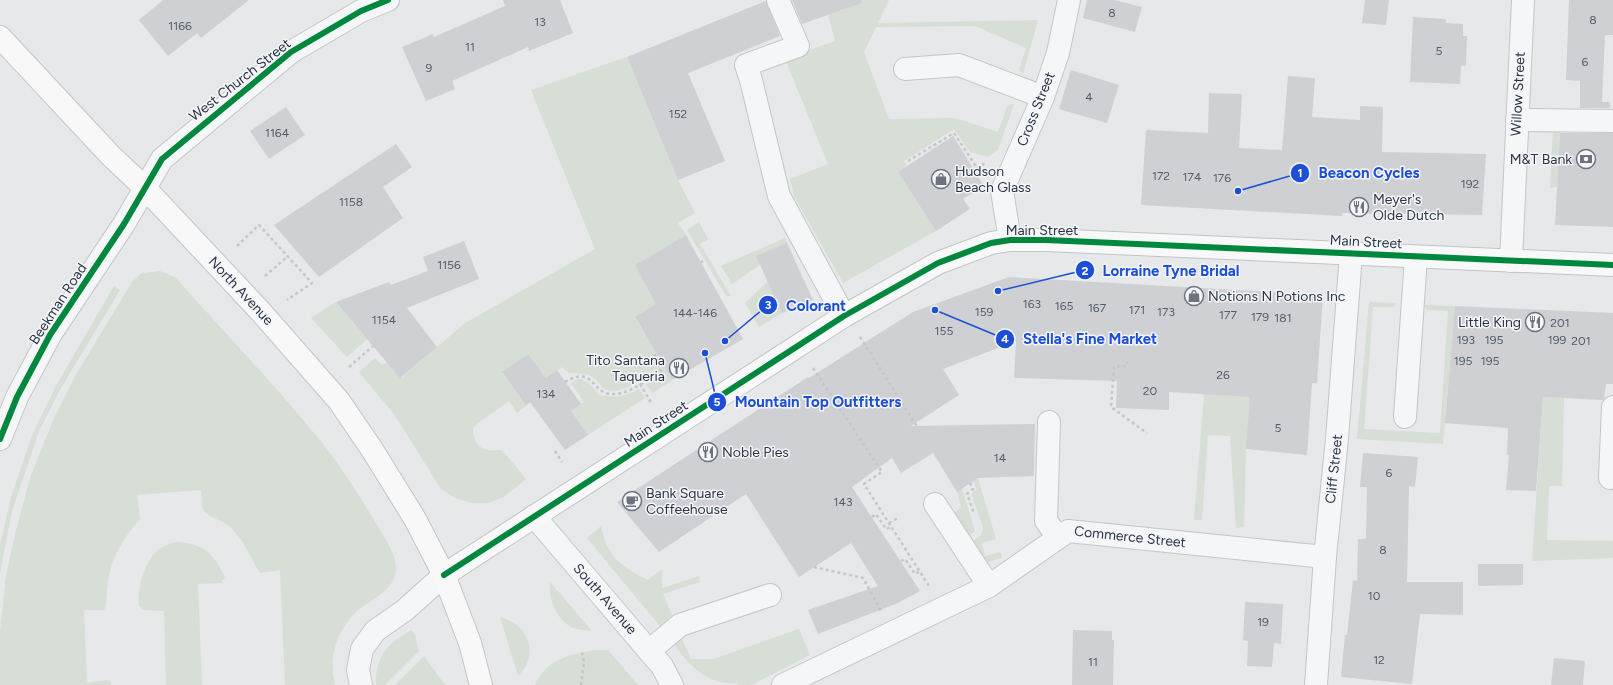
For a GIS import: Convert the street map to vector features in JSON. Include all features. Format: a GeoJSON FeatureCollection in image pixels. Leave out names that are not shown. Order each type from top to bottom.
{"type":"FeatureCollection","features":[{"type":"Feature","properties":{"kind":"main road","name":"North Avenue"},"geometry":{"type":"LineString","coordinates":[[0,36],[111,156],[144,187],[261,312],[339,400],[373,451],[415,519],[444,575],[470,643],[481,685]]}},
{"type":"Feature","properties":{"kind":"main road","name":"Main Street"},"geometry":{"type":"LineString","coordinates":[[444,575],[844,316],[938,263],[991,242],[1010,240],[1054,240],[1613,265]]}},
{"type":"Feature","properties":{"kind":"street","name":"West Church Street"},"geometry":{"type":"LineString","coordinates":[[144,187],[162,159],[291,52],[361,11],[388,0]]}},
{"type":"Feature","properties":{"kind":"street"},"geometry":{"type":"LineString","coordinates":[[778,0],[798,46],[746,66],[751,80],[779,196],[844,316]]}},
{"type":"Feature","properties":{"kind":"street","name":"Cross Street"},"geometry":{"type":"LineString","coordinates":[[1010,240],[1002,191],[1043,97],[1058,53],[1069,0]]}},
{"type":"Feature","properties":{"kind":"street","name":"Willow Street"},"geometry":{"type":"LineString","coordinates":[[1511,261],[1523,0]]}},
{"type":"Feature","properties":{"kind":"street"},"geometry":{"type":"LineString","coordinates":[[905,69],[959,66],[1043,97]]}},
{"type":"Feature","properties":{"kind":"street"},"geometry":{"type":"LineString","coordinates":[[1517,114],[1613,109]]}},
{"type":"Feature","properties":{"kind":"street"},"geometry":{"type":"LineString","coordinates":[[1517,114],[1613,121]]}},
{"type":"Feature","properties":{"kind":"street","name":"Beekman Road"},"geometry":{"type":"LineString","coordinates":[[0,439],[17,397],[50,335],[124,224],[144,187]]}},
{"type":"Feature","properties":{"kind":"street","name":"Cliff Street"},"geometry":{"type":"LineString","coordinates":[[1316,685],[1325,557],[1338,439],[1351,254]]}},
{"type":"Feature","properties":{"kind":"street"},"geometry":{"type":"LineString","coordinates":[[1406,417],[1416,256]]}},
{"type":"Feature","properties":{"kind":"street"},"geometry":{"type":"LineString","coordinates":[[1610,478],[1613,407]]}},
{"type":"Feature","properties":{"kind":"street"},"geometry":{"type":"LineString","coordinates":[[1050,422],[1046,521],[1058,537]]}},
{"type":"Feature","properties":{"kind":"street"},"geometry":{"type":"LineString","coordinates":[[935,504],[989,586]]}},
{"type":"Feature","properties":{"kind":"street","name":"South Avenue"},"geometry":{"type":"LineString","coordinates":[[534,516],[662,666],[672,685]]}},
{"type":"Feature","properties":{"kind":"street","name":"Commerce Street"},"geometry":{"type":"LineString","coordinates":[[783,685],[989,586],[1068,531],[1325,557]]}},
{"type":"Feature","properties":{"kind":"street"},"geometry":{"type":"LineString","coordinates":[[361,685],[358,670],[362,649],[375,631],[405,610],[444,575]]}},
{"type":"Feature","properties":{"kind":"street"},"geometry":{"type":"LineString","coordinates":[[649,651],[680,625],[770,595]]}},
{"type":"Feature","properties":{"kind":"path"},"geometry":{"type":"LineString","coordinates":[[908,161],[954,133],[984,178]]}},
{"type":"Feature","properties":{"kind":"path"},"geometry":{"type":"LineString","coordinates":[[237,246],[259,225],[312,283],[286,300]]}},
{"type":"Feature","properties":{"kind":"path"},"geometry":{"type":"LineString","coordinates":[[265,276],[288,256]]}},
{"type":"Feature","properties":{"kind":"path"},"geometry":{"type":"LineString","coordinates":[[860,337],[918,428]]}},
{"type":"Feature","properties":{"kind":"path"},"geometry":{"type":"LineString","coordinates":[[349,367],[373,346]]}},
{"type":"Feature","properties":{"kind":"path"},"geometry":{"type":"LineString","coordinates":[[566,382],[574,377],[585,377],[594,382],[600,390],[610,394],[624,393],[661,371],[653,356],[657,354]]}},
{"type":"Feature","properties":{"kind":"path"},"geometry":{"type":"LineString","coordinates":[[1128,361],[1127,366],[1114,367],[1111,407],[1147,432]]}},
{"type":"Feature","properties":{"kind":"path"},"geometry":{"type":"LineString","coordinates":[[813,368],[882,472],[864,484],[930,588]]}},
{"type":"Feature","properties":{"kind":"path"},"geometry":{"type":"LineString","coordinates":[[640,384],[652,404]]}},
{"type":"Feature","properties":{"kind":"path"},"geometry":{"type":"LineString","coordinates":[[555,450],[562,462]]}},
{"type":"Feature","properties":{"kind":"path"},"geometry":{"type":"LineString","coordinates":[[967,494],[973,489],[970,484]]}},
{"type":"Feature","properties":{"kind":"path"},"geometry":{"type":"LineString","coordinates":[[872,517],[876,514],[886,529],[891,526]]}},
{"type":"Feature","properties":{"kind":"path"},"geometry":{"type":"LineString","coordinates":[[889,523],[898,518]]}},
{"type":"Feature","properties":{"kind":"path"},"geometry":{"type":"LineString","coordinates":[[901,561],[905,559],[915,574],[920,571]]}},
{"type":"Feature","properties":{"kind":"path"},"geometry":{"type":"LineString","coordinates":[[814,567],[863,578],[882,613]]}},
{"type":"Feature","properties":{"kind":"path"},"geometry":{"type":"LineString","coordinates":[[581,685],[584,662],[582,652]]}},
{"type":"Feature","properties":{"kind":"shaded area"},"geometry":{"type":"Polygon","coordinates":[[[846,0],[889,0],[878,23],[1038,20],[1023,74],[1019,70],[1026,48],[975,26],[876,27],[864,52],[889,119],[955,118],[998,132],[1007,107],[1014,104],[998,150],[988,157],[970,152],[954,129],[904,161],[907,166],[898,172],[936,231],[843,283],[794,196],[790,179],[828,164],[785,59],[835,41],[828,15],[849,8],[846,0]]]}},
{"type":"Feature","properties":{"kind":"shaded area"},"geometry":{"type":"Polygon","coordinates":[[[627,57],[678,180],[695,213],[678,223],[686,235],[635,265],[657,304],[635,318],[672,380],[653,393],[646,385],[658,377],[654,371],[636,383],[623,389],[616,391],[609,390],[603,388],[589,375],[569,373],[562,367],[546,378],[528,354],[502,373],[526,406],[517,413],[509,401],[473,428],[477,444],[485,449],[502,450],[526,479],[504,497],[488,503],[471,503],[455,498],[441,489],[394,414],[359,372],[375,358],[382,365],[387,362],[401,378],[465,323],[595,249],[531,90],[627,57]]]}},
{"type":"Feature","properties":{"kind":"shaded area"},"geometry":{"type":"Polygon","coordinates":[[[1553,129],[1560,129],[1557,187],[1550,188],[1553,129]]]}},
{"type":"Feature","properties":{"kind":"shaded area"},"geometry":{"type":"Polygon","coordinates":[[[699,222],[708,239],[700,244],[731,296],[726,296],[687,230],[699,222]]]}},
{"type":"Feature","properties":{"kind":"shaded area"},"geometry":{"type":"Polygon","coordinates":[[[785,238],[787,243],[757,256],[760,265],[732,284],[721,266],[785,238]]]}},
{"type":"Feature","properties":{"kind":"shaded area"},"geometry":{"type":"Polygon","coordinates":[[[160,271],[175,277],[306,423],[324,445],[358,493],[386,539],[392,552],[396,564],[396,570],[391,584],[386,590],[361,608],[348,620],[338,637],[332,665],[335,685],[285,685],[280,570],[260,573],[237,534],[226,524],[205,512],[202,504],[201,490],[137,495],[140,519],[124,540],[112,563],[108,580],[105,609],[84,610],[87,683],[107,680],[111,682],[111,685],[0,685],[0,631],[6,576],[16,530],[31,475],[54,418],[75,376],[132,282],[142,273],[160,271]]]}},
{"type":"Feature","properties":{"kind":"shaded area"},"geometry":{"type":"Polygon","coordinates":[[[768,281],[782,313],[759,327],[745,303],[768,281]]]}},
{"type":"Feature","properties":{"kind":"shaded area"},"geometry":{"type":"Polygon","coordinates":[[[114,286],[120,290],[61,388],[39,431],[12,511],[0,573],[0,545],[11,497],[33,433],[57,384],[114,286]]]}},
{"type":"Feature","properties":{"kind":"shaded area"},"geometry":{"type":"Polygon","coordinates":[[[336,302],[367,339],[347,357],[311,318],[336,302]]]}},
{"type":"Feature","properties":{"kind":"shaded area"},"geometry":{"type":"Polygon","coordinates":[[[1369,302],[1397,303],[1394,307],[1373,307],[1364,429],[1440,433],[1448,311],[1428,310],[1425,305],[1455,306],[1443,444],[1357,439],[1369,302]]]}},
{"type":"Feature","properties":{"kind":"shaded area"},"geometry":{"type":"Polygon","coordinates":[[[1272,360],[1246,449],[1244,527],[1236,528],[1230,436],[1208,435],[1202,520],[1194,520],[1204,394],[1238,396],[1272,360]]]}},
{"type":"Feature","properties":{"kind":"shaded area"},"geometry":{"type":"Polygon","coordinates":[[[580,379],[589,383],[599,395],[620,396],[629,394],[639,389],[645,398],[588,435],[571,411],[584,402],[571,383],[580,379]]]}},
{"type":"Feature","properties":{"kind":"shaded area"},"geometry":{"type":"Polygon","coordinates":[[[1543,397],[1564,398],[1562,486],[1549,486],[1547,540],[1613,541],[1613,558],[1532,561],[1543,397]]]}},
{"type":"Feature","properties":{"kind":"shaded area"},"geometry":{"type":"Polygon","coordinates":[[[978,478],[996,539],[982,543],[985,556],[1000,552],[1002,558],[984,563],[971,542],[980,536],[983,530],[971,494],[977,489],[973,482],[978,478]]]}},
{"type":"Feature","properties":{"kind":"shaded area"},"geometry":{"type":"Polygon","coordinates":[[[962,488],[975,531],[967,537],[952,514],[961,507],[957,491],[962,488]]]}},
{"type":"Feature","properties":{"kind":"shaded area"},"geometry":{"type":"Polygon","coordinates":[[[601,526],[611,553],[630,570],[648,580],[662,569],[662,588],[699,576],[700,582],[663,594],[672,615],[660,626],[587,538],[601,526]]]}},
{"type":"Feature","properties":{"kind":"shaded area"},"geometry":{"type":"Polygon","coordinates":[[[175,542],[200,547],[206,551],[212,556],[225,577],[221,583],[198,584],[202,685],[166,685],[164,611],[144,610],[139,606],[140,584],[149,561],[158,550],[175,542]]]}},
{"type":"Feature","properties":{"kind":"shaded area"},"geometry":{"type":"Polygon","coordinates":[[[550,582],[592,631],[576,629],[564,622],[559,616],[553,603],[550,582]]]}},
{"type":"Feature","properties":{"kind":"shaded area"},"geometry":{"type":"Polygon","coordinates":[[[500,617],[518,626],[528,641],[530,650],[529,659],[525,668],[518,676],[500,617]]]}},
{"type":"Feature","properties":{"kind":"shaded area"},"geometry":{"type":"Polygon","coordinates":[[[799,629],[810,655],[751,685],[739,685],[737,683],[716,681],[700,673],[674,645],[682,639],[691,659],[713,659],[799,629]]]}},
{"type":"Feature","properties":{"kind":"shaded area"},"geometry":{"type":"Polygon","coordinates":[[[411,630],[415,635],[419,651],[385,685],[376,685],[376,675],[380,659],[384,652],[395,641],[411,630]]]}},
{"type":"Feature","properties":{"kind":"shaded area"},"geometry":{"type":"Polygon","coordinates":[[[594,650],[608,650],[638,685],[535,685],[540,676],[552,664],[567,656],[594,650]]]}},
{"type":"Feature","properties":{"kind":"shaded area"},"geometry":{"type":"Polygon","coordinates":[[[424,656],[445,685],[395,685],[424,656]]]}},
{"type":"Feature","properties":{"kind":"building"},"geometry":{"type":"Polygon","coordinates":[[[163,0],[249,0],[201,38],[197,33],[168,56],[139,20],[163,0]]]}},
{"type":"Feature","properties":{"kind":"building"},"geometry":{"type":"Polygon","coordinates":[[[503,0],[560,0],[573,33],[529,51],[528,47],[452,81],[455,89],[426,101],[402,47],[433,34],[434,37],[505,6],[503,0]]]}},
{"type":"Feature","properties":{"kind":"building"},"geometry":{"type":"Polygon","coordinates":[[[792,0],[861,0],[862,3],[802,24],[792,0]]]}},
{"type":"Feature","properties":{"kind":"building"},"geometry":{"type":"Polygon","coordinates":[[[1087,0],[1114,0],[1142,7],[1135,32],[1083,18],[1087,0]]]}},
{"type":"Feature","properties":{"kind":"building"},"geometry":{"type":"Polygon","coordinates":[[[1365,0],[1389,0],[1386,25],[1362,23],[1365,0]]]}},
{"type":"Feature","properties":{"kind":"building"},"geometry":{"type":"Polygon","coordinates":[[[1569,0],[1613,0],[1613,35],[1605,35],[1602,102],[1610,102],[1610,108],[1580,108],[1580,81],[1566,80],[1569,0]]]}},
{"type":"Feature","properties":{"kind":"building"},"geometry":{"type":"Polygon","coordinates":[[[766,1],[780,36],[688,73],[725,161],[678,180],[627,57],[766,1]]]}},
{"type":"Feature","properties":{"kind":"building"},"geometry":{"type":"Polygon","coordinates":[[[1413,17],[1446,19],[1446,23],[1463,24],[1463,36],[1467,36],[1466,66],[1461,66],[1460,84],[1410,82],[1413,17]]]}},
{"type":"Feature","properties":{"kind":"building"},"geometry":{"type":"Polygon","coordinates":[[[1071,70],[1119,85],[1107,123],[1059,109],[1071,70]]]}},
{"type":"Feature","properties":{"kind":"building"},"geometry":{"type":"Polygon","coordinates":[[[1288,76],[1315,78],[1312,117],[1360,120],[1360,106],[1383,107],[1382,152],[1486,154],[1482,215],[1342,213],[1342,216],[1141,205],[1146,130],[1208,133],[1209,93],[1242,94],[1239,148],[1282,150],[1288,76]]]}},
{"type":"Feature","properties":{"kind":"building"},"geometry":{"type":"Polygon","coordinates":[[[286,107],[305,135],[269,159],[250,131],[286,107]]]}},
{"type":"Feature","properties":{"kind":"building","name":"M&T Bank"},"geometry":{"type":"Polygon","coordinates":[[[1560,133],[1613,133],[1613,227],[1555,225],[1560,133]]]}},
{"type":"Feature","properties":{"kind":"building","name":"Hudson Beach Glass"},"geometry":{"type":"Polygon","coordinates":[[[953,136],[984,186],[963,199],[970,209],[936,231],[898,172],[953,136]]]}},
{"type":"Feature","properties":{"kind":"building"},"geometry":{"type":"Polygon","coordinates":[[[396,144],[412,167],[383,187],[403,218],[319,277],[274,225],[396,144]]]}},
{"type":"Feature","properties":{"kind":"building"},"geometry":{"type":"Polygon","coordinates":[[[686,235],[743,339],[672,380],[635,317],[656,304],[635,265],[686,235]]]}},
{"type":"Feature","properties":{"kind":"building"},"geometry":{"type":"Polygon","coordinates":[[[464,241],[479,279],[407,308],[437,347],[400,378],[336,302],[389,282],[391,285],[428,271],[423,257],[464,241]]]}},
{"type":"Feature","properties":{"kind":"building"},"geometry":{"type":"Polygon","coordinates":[[[787,243],[813,300],[782,313],[756,256],[787,243]]]}},
{"type":"Feature","properties":{"kind":"building"},"geometry":{"type":"Polygon","coordinates":[[[1009,277],[1323,295],[1317,383],[1312,383],[1307,455],[1246,449],[1250,397],[1169,392],[1169,410],[1116,408],[1117,381],[1014,378],[1016,341],[943,369],[959,395],[911,426],[1035,424],[1034,476],[978,478],[957,492],[933,453],[901,473],[892,458],[852,487],[920,591],[898,603],[818,634],[808,610],[878,586],[851,543],[799,577],[746,494],[659,552],[617,502],[808,377],[809,378],[913,312],[1009,277]]]}},
{"type":"Feature","properties":{"kind":"building"},"geometry":{"type":"Polygon","coordinates":[[[1455,306],[1613,313],[1613,384],[1606,384],[1604,399],[1543,397],[1536,491],[1506,490],[1509,455],[1507,455],[1508,428],[1445,423],[1455,306]]]}},
{"type":"Feature","properties":{"kind":"building"},"geometry":{"type":"Polygon","coordinates":[[[528,354],[546,378],[557,370],[581,404],[571,411],[588,435],[565,450],[530,402],[526,406],[502,372],[528,354]]]}},
{"type":"Feature","properties":{"kind":"building"},"geometry":{"type":"Polygon","coordinates":[[[1363,453],[1418,457],[1415,487],[1409,486],[1407,582],[1463,582],[1463,615],[1420,614],[1412,684],[1341,677],[1353,580],[1357,581],[1358,539],[1366,539],[1367,487],[1360,487],[1363,453]]]}},
{"type":"Feature","properties":{"kind":"building"},"geometry":{"type":"Polygon","coordinates":[[[1478,564],[1523,564],[1523,585],[1478,586],[1478,564]]]}},
{"type":"Feature","properties":{"kind":"building"},"geometry":{"type":"Polygon","coordinates":[[[1245,602],[1283,604],[1281,644],[1274,643],[1272,667],[1247,666],[1248,641],[1243,640],[1245,602]]]}},
{"type":"Feature","properties":{"kind":"building"},"geometry":{"type":"Polygon","coordinates":[[[1073,630],[1112,631],[1112,640],[1114,640],[1113,685],[1072,685],[1073,630]]]}},
{"type":"Feature","properties":{"kind":"building"},"geometry":{"type":"Polygon","coordinates":[[[1554,658],[1585,661],[1583,685],[1551,685],[1554,658]]]}},
{"type":"Feature","properties":{"kind":"cycle path"},"geometry":{"type":"LineString","coordinates":[[0,439],[17,397],[50,335],[124,224],[162,159],[291,52],[361,11],[388,0]]}},
{"type":"Feature","properties":{"kind":"cycle path"},"geometry":{"type":"LineString","coordinates":[[444,575],[844,316],[938,263],[991,243],[1010,240],[1046,240],[1613,265]]}},
{"type":"Feature","properties":{"kind":"place","name":"M&T Bank"},"geometry":{"type":"Point","coordinates":[1586,159]}},
{"type":"Feature","properties":{"kind":"place","name":"Hudson Beach Glass"},"geometry":{"type":"Point","coordinates":[941,179]}},
{"type":"Feature","properties":{"kind":"place","name":"Beacon Cycles"},"geometry":{"type":"Point","coordinates":[1238,191]}},
{"type":"Feature","properties":{"kind":"place","name":"Meyer's Olde Dutch"},"geometry":{"type":"Point","coordinates":[1359,207]}},
{"type":"Feature","properties":{"kind":"place","name":"Lorraine Tyne Bridal"},"geometry":{"type":"Point","coordinates":[998,291]}},
{"type":"Feature","properties":{"kind":"place","name":"Notions N Potions Inc"},"geometry":{"type":"Point","coordinates":[1194,296]}},
{"type":"Feature","properties":{"kind":"place","name":"Stella's Fine Market"},"geometry":{"type":"Point","coordinates":[935,310]}},
{"type":"Feature","properties":{"kind":"place","name":"Little King"},"geometry":{"type":"Point","coordinates":[1535,322]}},
{"type":"Feature","properties":{"kind":"place","name":"Colorant"},"geometry":{"type":"Point","coordinates":[725,341]}},
{"type":"Feature","properties":{"kind":"place","name":"Mountain Top Outfitters"},"geometry":{"type":"Point","coordinates":[705,353]}},
{"type":"Feature","properties":{"kind":"place","name":"Tito Santana Taqueria"},"geometry":{"type":"Point","coordinates":[679,368]}},
{"type":"Feature","properties":{"kind":"place","name":"Noble Pies"},"geometry":{"type":"Point","coordinates":[708,452]}},
{"type":"Feature","properties":{"kind":"place","name":"Bank Square Coffeehouse"},"geometry":{"type":"Point","coordinates":[632,501]}}]}
